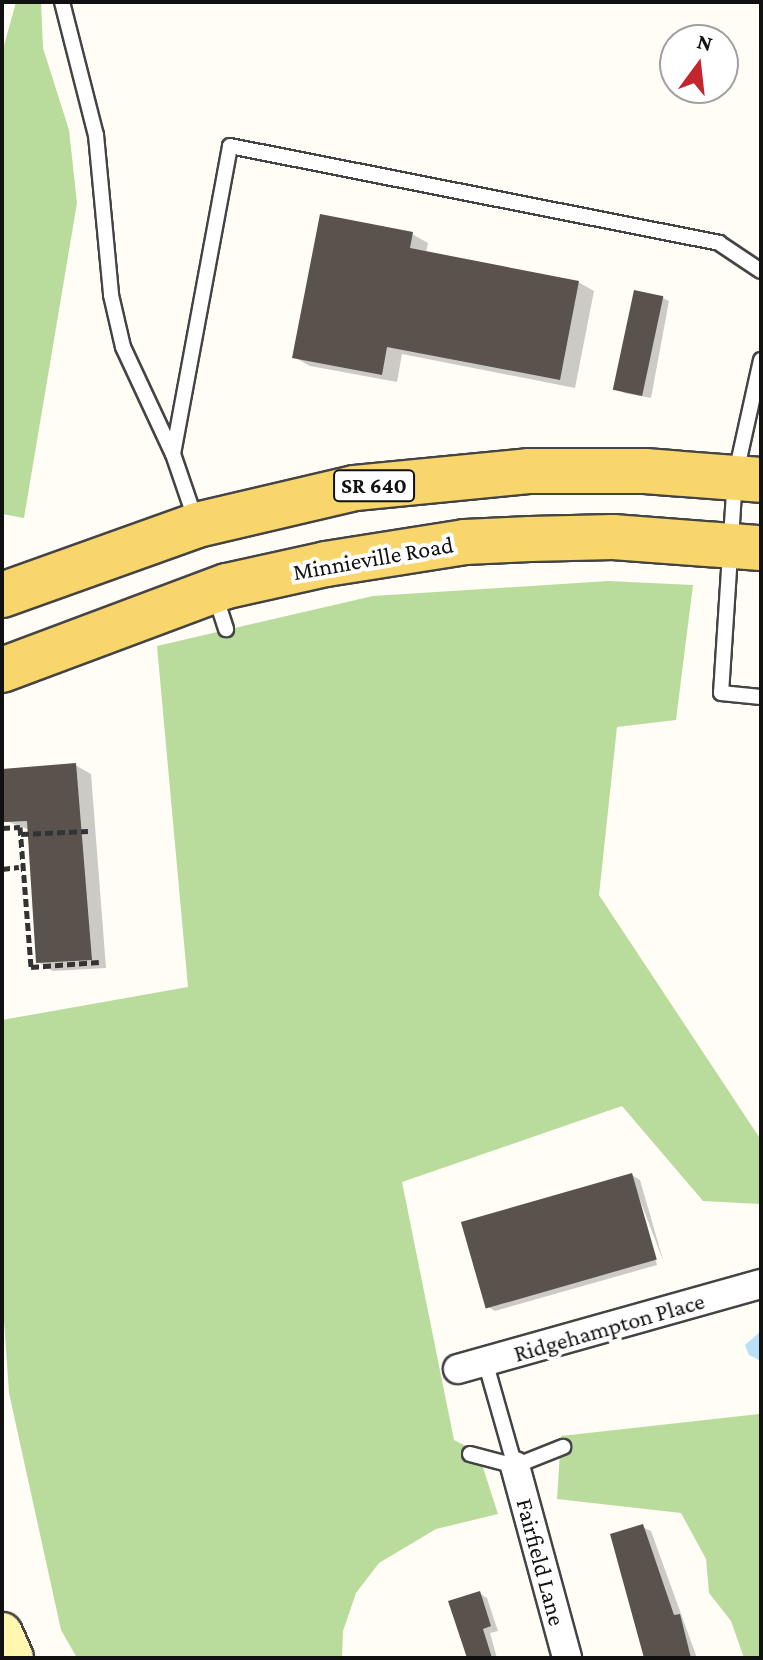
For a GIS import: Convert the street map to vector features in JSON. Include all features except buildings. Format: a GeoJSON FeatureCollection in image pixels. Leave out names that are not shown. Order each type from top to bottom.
{"type":"FeatureCollection","features":[{"type":"Feature","properties":{"kind":"main road","name":"SR 640"},"geometry":{"type":"LineString","coordinates":[[2,595],[197,525],[355,488],[449,477],[645,471],[748,479]]}},
{"type":"Feature","properties":{"kind":"main road","name":"Minnieville Road"},"geometry":{"type":"LineString","coordinates":[[2,670],[220,610],[326,564],[465,542],[613,537],[747,546]]}},
{"type":"Feature","properties":{"kind":"street","name":"Ridgehampton Place"},"geometry":{"type":"LineString","coordinates":[[458,1369],[761,1284]]}},
{"type":"Feature","properties":{"kind":"street","name":"Fairfield Lane"},"geometry":{"type":"LineString","coordinates":[[515,1466],[567,1658]]}},
{"type":"Feature","properties":{"kind":"street"},"geometry":{"type":"LineString","coordinates":[[2,1633],[13,1658]]}},
{"type":"Feature","properties":{"kind":"lane"},"geometry":{"type":"LineString","coordinates":[[62,2],[96,135],[111,295],[123,347],[173,454],[197,525]]}},
{"type":"Feature","properties":{"kind":"lane"},"geometry":{"type":"LineString","coordinates":[[173,454],[230,146],[719,243],[761,271]]}},
{"type":"Feature","properties":{"kind":"lane"},"geometry":{"type":"LineString","coordinates":[[761,360],[748,479],[747,546],[721,693],[761,697]]}},
{"type":"Feature","properties":{"kind":"lane"},"geometry":{"type":"LineString","coordinates":[[485,1361],[515,1466]]}},
{"type":"Feature","properties":{"kind":"lane"},"geometry":{"type":"LineString","coordinates":[[470,1454],[515,1466],[563,1447]]}},
{"type":"Feature","properties":{"kind":"path"},"geometry":{"type":"LineString","coordinates":[[2,828],[20,827],[31,967],[99,962]]}},
{"type":"Feature","properties":{"kind":"path"},"geometry":{"type":"LineString","coordinates":[[21,834],[88,831]]}},
{"type":"Feature","properties":{"kind":"path"},"geometry":{"type":"LineString","coordinates":[[2,869],[19,867]]}},
{"type":"Feature","properties":{"kind":"green space"},"geometry":{"type":"Polygon","coordinates":[[[16,2],[41,2],[43,48],[69,130],[77,203],[24,518],[2,514],[2,53],[16,2]]]}},
{"type":"Feature","properties":{"kind":"green space"},"geometry":{"type":"Polygon","coordinates":[[[608,581],[693,585],[676,720],[617,727],[599,895],[761,1140],[761,1204],[703,1201],[622,1106],[402,1182],[454,1440],[478,1452],[498,1514],[436,1529],[379,1563],[356,1593],[343,1631],[342,1658],[77,1658],[61,1630],[9,1393],[2,1291],[2,1020],[188,987],[157,646],[373,596],[608,581]]]}},
{"type":"Feature","properties":{"kind":"green space"},"geometry":{"type":"Polygon","coordinates":[[[759,1414],[761,1658],[744,1658],[731,1621],[709,1593],[706,1559],[681,1513],[557,1499],[561,1436],[759,1414]]]}},
{"type":"Feature","properties":{"kind":"water"},"geometry":{"type":"Polygon","coordinates":[[[761,1331],[761,1361],[749,1355],[745,1345],[761,1331]]]}}]}
